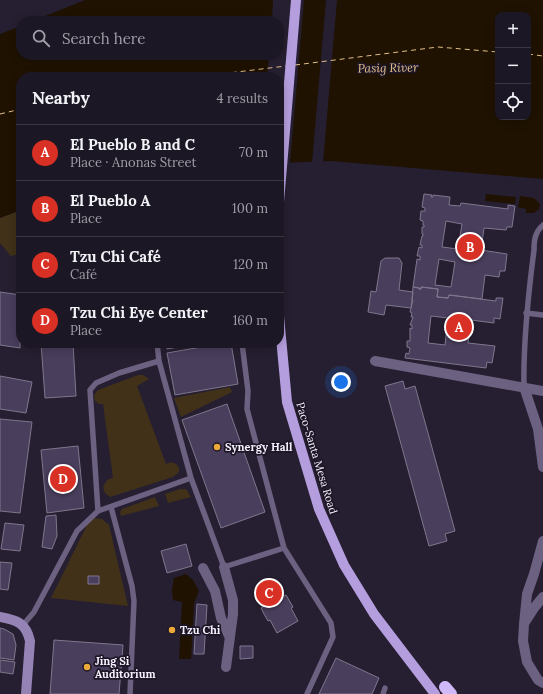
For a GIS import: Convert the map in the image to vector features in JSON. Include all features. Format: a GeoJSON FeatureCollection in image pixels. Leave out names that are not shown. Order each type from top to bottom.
{"type":"FeatureCollection","features":[{"type":"Feature","properties":{"kind":"main road"},"geometry":{"type":"LineString","coordinates":[[284,139],[296,0]]}},
{"type":"Feature","properties":{"kind":"main road","name":"Paco-Santa Mesa Road"},"geometry":{"type":"LineString","coordinates":[[282,348],[287,402],[318,509],[344,565],[374,614],[444,692]]}},
{"type":"Feature","properties":{"kind":"main road"},"geometry":{"type":"LineString","coordinates":[[0,617],[15,620],[23,625],[28,634],[30,641],[26,694]]}},
{"type":"Feature","properties":{"kind":"street"},"geometry":{"type":"LineString","coordinates":[[375,361],[543,391]]}},
{"type":"Feature","properties":{"kind":"street"},"geometry":{"type":"LineString","coordinates":[[524,387],[538,429],[543,468]]}},
{"type":"Feature","properties":{"kind":"street"},"geometry":{"type":"LineString","coordinates":[[543,541],[527,594],[524,624],[524,641],[527,662],[538,680],[543,683]]}},
{"type":"Feature","properties":{"kind":"street"},"geometry":{"type":"LineString","coordinates":[[224,567],[233,600],[233,614],[226,667]]}},
{"type":"Feature","properties":{"kind":"street"},"geometry":{"type":"LineString","coordinates":[[203,568],[215,591],[222,618],[230,638]]}},
{"type":"Feature","properties":{"kind":"street"},"geometry":{"type":"LineString","coordinates":[[524,624],[543,597]]}},
{"type":"Feature","properties":{"kind":"lane"},"geometry":{"type":"LineString","coordinates":[[524,387],[523,358],[526,313],[535,235],[543,225]]}},
{"type":"Feature","properties":{"kind":"lane"},"geometry":{"type":"LineString","coordinates":[[526,313],[543,315]]}},
{"type":"Feature","properties":{"kind":"lane"},"geometry":{"type":"LineString","coordinates":[[158,348],[159,361],[191,478],[224,567],[284,548]]}},
{"type":"Feature","properties":{"kind":"lane"},"geometry":{"type":"LineString","coordinates":[[243,348],[248,391],[247,409],[284,548],[331,623],[333,631],[333,637],[307,694]]}},
{"type":"Feature","properties":{"kind":"lane"},"geometry":{"type":"LineString","coordinates":[[98,511],[90,390],[96,383],[119,373],[159,361]]}},
{"type":"Feature","properties":{"kind":"lane"},"geometry":{"type":"LineString","coordinates":[[23,625],[34,612],[77,531],[98,511],[191,478]]}},
{"type":"Feature","properties":{"kind":"lane"},"geometry":{"type":"LineString","coordinates":[[111,507],[132,586],[134,601],[130,694]]}},
{"type":"Feature","properties":{"kind":"lane"},"geometry":{"type":"LineString","coordinates":[[382,694],[385,688]]}},
{"type":"Feature","properties":{"kind":"shaded area"},"geometry":{"type":"Polygon","coordinates":[[[16,212],[16,255],[11,256],[0,243],[0,218],[16,212]]]}},
{"type":"Feature","properties":{"kind":"shaded area"},"geometry":{"type":"Polygon","coordinates":[[[138,375],[143,375],[149,379],[137,386],[166,464],[171,462],[176,464],[179,472],[173,477],[110,497],[105,493],[103,487],[107,480],[113,478],[103,404],[99,404],[95,401],[94,395],[98,390],[138,375]]]}},
{"type":"Feature","properties":{"kind":"shaded area"},"geometry":{"type":"Polygon","coordinates":[[[230,387],[232,392],[181,417],[174,398],[230,387]]]}},
{"type":"Feature","properties":{"kind":"shaded area"},"geometry":{"type":"Polygon","coordinates":[[[180,489],[186,489],[191,497],[168,503],[165,494],[180,489]]]}},
{"type":"Feature","properties":{"kind":"shaded area"},"geometry":{"type":"Polygon","coordinates":[[[155,497],[159,506],[121,516],[120,512],[122,509],[155,497]]]}},
{"type":"Feature","properties":{"kind":"shaded area"},"geometry":{"type":"Polygon","coordinates":[[[94,518],[102,519],[109,525],[128,606],[51,598],[87,525],[94,518]]]}},
{"type":"Feature","properties":{"kind":"water","name":"Pasig River"},"geometry":{"type":"Polygon","coordinates":[[[85,0],[543,0],[543,179],[331,161],[284,163],[284,72],[16,72],[16,212],[0,218],[0,34],[16,28],[16,60],[284,60],[284,16],[45,16],[85,0]]]}},
{"type":"Feature","properties":{"kind":"water"},"geometry":{"type":"Polygon","coordinates":[[[486,194],[516,197],[515,204],[485,201],[486,194]]]}},
{"type":"Feature","properties":{"kind":"water"},"geometry":{"type":"Polygon","coordinates":[[[520,196],[534,198],[540,204],[539,209],[534,213],[526,213],[526,209],[518,207],[520,196]]]}},
{"type":"Feature","properties":{"kind":"water"},"geometry":{"type":"Polygon","coordinates":[[[186,574],[193,580],[199,591],[194,603],[191,659],[179,659],[182,602],[173,600],[172,590],[174,578],[186,574]]]}},
{"type":"Feature","properties":{"kind":"pier"},"geometry":{"type":"Polygon","coordinates":[[[273,0],[304,0],[290,164],[284,165],[284,72],[267,72],[269,60],[284,60],[284,16],[272,16],[273,0]]]}},
{"type":"Feature","properties":{"kind":"pier"},"geometry":{"type":"Polygon","coordinates":[[[326,0],[337,0],[323,163],[312,163],[326,0]]]}},
{"type":"Feature","properties":{"kind":"building"},"geometry":{"type":"Polygon","coordinates":[[[424,194],[432,195],[431,197],[433,197],[433,195],[450,197],[449,205],[460,206],[461,203],[508,209],[508,205],[515,206],[512,227],[507,227],[506,230],[484,228],[481,250],[507,254],[505,271],[500,271],[499,277],[485,275],[482,299],[449,295],[448,298],[437,297],[438,289],[421,287],[421,289],[419,289],[413,287],[417,259],[420,260],[420,256],[417,256],[419,247],[422,248],[422,245],[420,245],[423,236],[422,227],[424,227],[424,225],[423,221],[420,220],[421,211],[425,211],[425,208],[422,207],[424,194]],[[446,221],[442,247],[458,249],[462,224],[446,221]],[[439,259],[435,285],[451,287],[455,262],[439,259]]]}},
{"type":"Feature","properties":{"kind":"building"},"geometry":{"type":"Polygon","coordinates":[[[385,258],[399,258],[402,263],[399,290],[413,292],[411,308],[386,305],[384,315],[368,312],[371,291],[376,292],[381,261],[385,258]]]}},
{"type":"Feature","properties":{"kind":"building"},"geometry":{"type":"Polygon","coordinates":[[[413,287],[419,289],[421,289],[421,287],[438,289],[437,297],[448,298],[449,295],[496,301],[496,298],[503,298],[500,319],[494,318],[494,323],[471,320],[468,343],[495,346],[492,363],[487,362],[486,368],[405,358],[406,353],[409,354],[410,348],[407,347],[407,341],[410,341],[410,328],[412,329],[412,325],[410,325],[413,317],[411,317],[412,313],[410,312],[413,287]],[[431,316],[428,343],[445,345],[448,318],[431,316]]]}},
{"type":"Feature","properties":{"kind":"building"},"geometry":{"type":"Polygon","coordinates":[[[0,292],[16,294],[16,347],[0,345],[0,292]]]}},
{"type":"Feature","properties":{"kind":"building"},"geometry":{"type":"Polygon","coordinates":[[[41,348],[73,348],[76,396],[45,398],[41,348]]]}},
{"type":"Feature","properties":{"kind":"building"},"geometry":{"type":"Polygon","coordinates":[[[196,348],[232,348],[238,384],[175,395],[167,353],[196,348]]]}},
{"type":"Feature","properties":{"kind":"building"},"geometry":{"type":"Polygon","coordinates":[[[0,376],[32,382],[26,413],[0,409],[0,376]]]}},
{"type":"Feature","properties":{"kind":"building"},"geometry":{"type":"Polygon","coordinates":[[[403,381],[405,389],[415,386],[455,531],[445,534],[447,541],[429,546],[385,386],[403,381]]]}},
{"type":"Feature","properties":{"kind":"building","name":"Synergy Hall"},"geometry":{"type":"Polygon","coordinates":[[[227,404],[265,512],[221,528],[182,420],[227,404]]]}},
{"type":"Feature","properties":{"kind":"building"},"geometry":{"type":"Polygon","coordinates":[[[0,419],[32,422],[20,513],[0,511],[0,419]]]}},
{"type":"Feature","properties":{"kind":"building"},"geometry":{"type":"Polygon","coordinates":[[[78,446],[84,508],[47,513],[41,450],[78,446]]]}},
{"type":"Feature","properties":{"kind":"building"},"geometry":{"type":"Polygon","coordinates":[[[56,515],[57,536],[52,549],[42,547],[46,516],[56,515]]]}},
{"type":"Feature","properties":{"kind":"building"},"geometry":{"type":"Polygon","coordinates":[[[5,523],[24,525],[20,551],[1,549],[5,523]]]}},
{"type":"Feature","properties":{"kind":"building"},"geometry":{"type":"Polygon","coordinates":[[[186,544],[192,566],[167,573],[161,551],[186,544]]]}},
{"type":"Feature","properties":{"kind":"building"},"geometry":{"type":"Polygon","coordinates":[[[0,562],[12,563],[8,590],[0,589],[0,562]]]}},
{"type":"Feature","properties":{"kind":"building"},"geometry":{"type":"Polygon","coordinates":[[[88,576],[99,576],[99,584],[88,584],[88,576]]]}},
{"type":"Feature","properties":{"kind":"building"},"geometry":{"type":"Polygon","coordinates":[[[276,581],[284,596],[286,595],[293,607],[291,608],[298,621],[277,633],[270,620],[268,621],[264,614],[261,608],[263,607],[255,593],[276,581]]]}},
{"type":"Feature","properties":{"kind":"building"},"geometry":{"type":"Polygon","coordinates":[[[197,604],[207,605],[204,654],[194,654],[197,604]]]}},
{"type":"Feature","properties":{"kind":"building"},"geometry":{"type":"Polygon","coordinates":[[[0,628],[13,634],[16,645],[14,660],[0,658],[0,628]]]}},
{"type":"Feature","properties":{"kind":"building","name":"Jing Si Auditorium"},"geometry":{"type":"Polygon","coordinates":[[[54,640],[123,645],[119,694],[50,694],[54,640]]]}},
{"type":"Feature","properties":{"kind":"building"},"geometry":{"type":"Polygon","coordinates":[[[240,646],[253,646],[253,658],[240,659],[240,646]]]}},
{"type":"Feature","properties":{"kind":"building"},"geometry":{"type":"Polygon","coordinates":[[[336,658],[379,678],[372,694],[319,694],[336,658]]]}},
{"type":"Feature","properties":{"kind":"building"},"geometry":{"type":"Polygon","coordinates":[[[0,660],[15,662],[13,674],[0,672],[0,660]]]}},
{"type":"Feature","properties":{"kind":"ferry route"},"geometry":{"type":"LineString","coordinates":[[295,65],[438,47],[495,52]]}},
{"type":"Feature","properties":{"kind":"ferry route"},"geometry":{"type":"LineString","coordinates":[[531,54],[543,56]]}},
{"type":"Feature","properties":{"kind":"ferry route"},"geometry":{"type":"LineString","coordinates":[[237,72],[286,66]]}},
{"type":"Feature","properties":{"kind":"ferry route"},"geometry":{"type":"LineString","coordinates":[[0,114],[16,110]]}},
{"type":"Feature","properties":{"kind":"place","name":"El Pueblo A"},"geometry":{"type":"Point","coordinates":[470,247]}},
{"type":"Feature","properties":{"kind":"place","name":"El Pueblo B and C"},"geometry":{"type":"Point","coordinates":[459,327]}},
{"type":"Feature","properties":{"kind":"place","name":"Synergy Hall"},"geometry":{"type":"Point","coordinates":[217,447]}},
{"type":"Feature","properties":{"kind":"place","name":"Tzu Chi Eye Center"},"geometry":{"type":"Point","coordinates":[63,479]}},
{"type":"Feature","properties":{"kind":"place","name":"Tzu Chi Café"},"geometry":{"type":"Point","coordinates":[269,593]}},
{"type":"Feature","properties":{"kind":"place","name":"Tzu Chi"},"geometry":{"type":"Point","coordinates":[172,630]}},
{"type":"Feature","properties":{"kind":"place","name":"Jing Si Auditorium"},"geometry":{"type":"Point","coordinates":[87,667]}}]}
